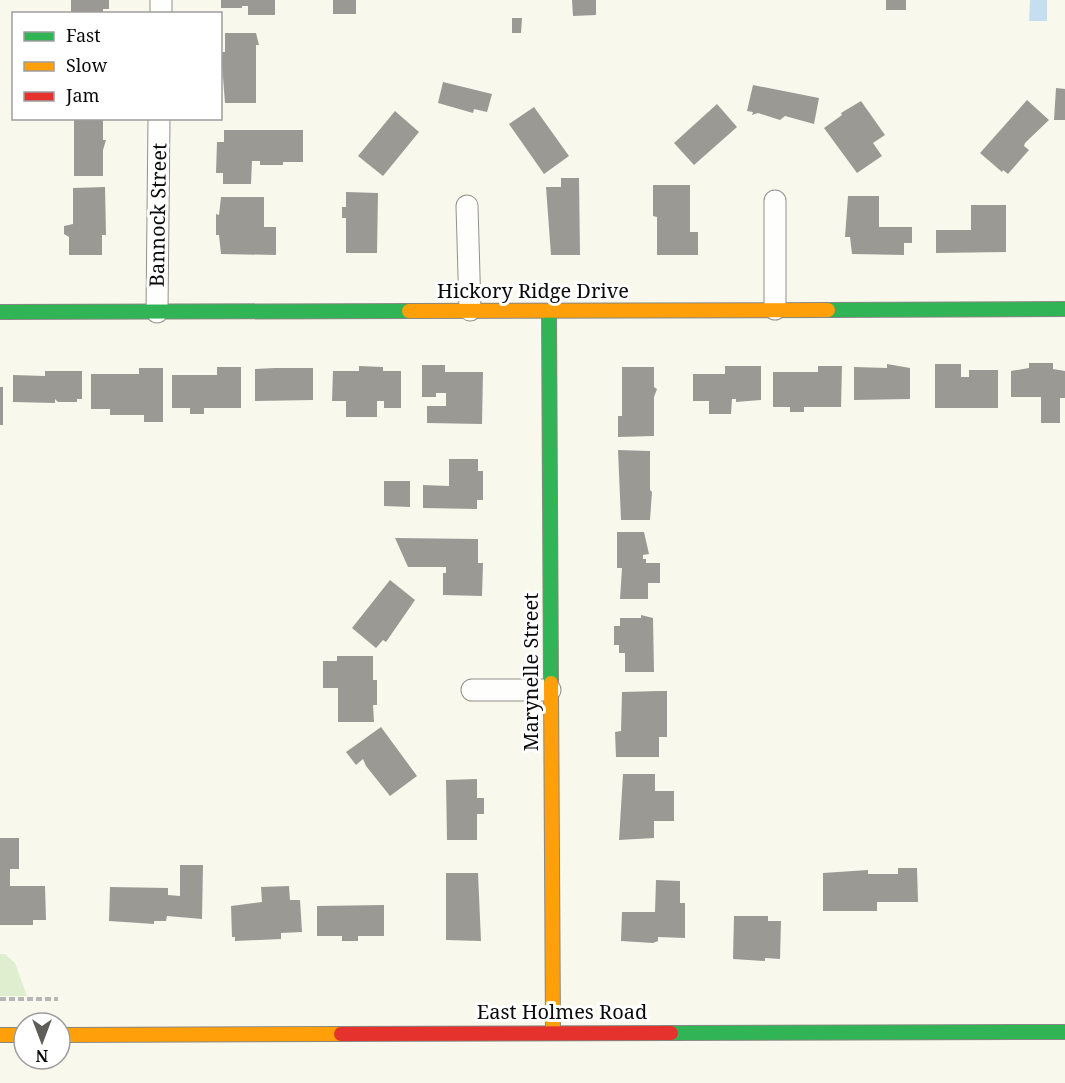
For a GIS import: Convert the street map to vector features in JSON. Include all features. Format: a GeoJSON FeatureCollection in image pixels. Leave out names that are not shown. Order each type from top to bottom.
{"type":"FeatureCollection","features":[{"type":"Feature","properties":{"kind":"street","name":"Bannock Street"},"geometry":{"type":"LineString","coordinates":[[157,312],[159,120]]}},
{"type":"Feature","properties":{"kind":"street"},"geometry":{"type":"LineString","coordinates":[[775,201],[775,309]]}},
{"type":"Feature","properties":{"kind":"street"},"geometry":{"type":"LineString","coordinates":[[467,206],[470,310]]}},
{"type":"Feature","properties":{"kind":"street","name":"Hickory Ridge Drive"},"geometry":{"type":"LineString","coordinates":[[0,312],[1065,309]]}},
{"type":"Feature","properties":{"kind":"street","name":"Marynelle Street"},"geometry":{"type":"LineString","coordinates":[[549,312],[553,1032]]}},
{"type":"Feature","properties":{"kind":"street"},"geometry":{"type":"LineString","coordinates":[[472,690],[550,690]]}},
{"type":"Feature","properties":{"kind":"street","name":"East Holmes Road"},"geometry":{"type":"LineString","coordinates":[[72,1035],[1065,1032]]}},
{"type":"Feature","properties":{"kind":"path"},"geometry":{"type":"LineString","coordinates":[[0,999],[58,999]]}},
{"type":"Feature","properties":{"kind":"green space"},"geometry":{"type":"Polygon","coordinates":[[[0,954],[5,954],[15,963],[27,996],[0,996],[0,954]]]}},
{"type":"Feature","properties":{"kind":"water"},"geometry":{"type":"Polygon","coordinates":[[[1030,0],[1047,0],[1047,21],[1029,21],[1030,0]]]}},
{"type":"Feature","properties":{"kind":"building"},"geometry":{"type":"Polygon","coordinates":[[[71,0],[109,0],[109,9],[103,9],[103,12],[71,12],[71,0]]]}},
{"type":"Feature","properties":{"kind":"building"},"geometry":{"type":"Polygon","coordinates":[[[221,0],[275,0],[275,15],[248,15],[248,6],[221,8],[221,0]]]}},
{"type":"Feature","properties":{"kind":"building"},"geometry":{"type":"Polygon","coordinates":[[[333,0],[356,0],[356,14],[333,14],[333,0]]]}},
{"type":"Feature","properties":{"kind":"building"},"geometry":{"type":"Polygon","coordinates":[[[572,0],[596,0],[596,15],[573,16],[572,0]]]}},
{"type":"Feature","properties":{"kind":"building"},"geometry":{"type":"Polygon","coordinates":[[[886,0],[906,0],[906,10],[886,10],[886,0]]]}},
{"type":"Feature","properties":{"kind":"building"},"geometry":{"type":"Polygon","coordinates":[[[512,18],[522,18],[521,33],[512,33],[512,18]]]}},
{"type":"Feature","properties":{"kind":"building"},"geometry":{"type":"Polygon","coordinates":[[[225,33],[256,33],[259,45],[256,45],[256,103],[225,103],[222,52],[225,52],[225,33]]]}},
{"type":"Feature","properties":{"kind":"building"},"geometry":{"type":"Polygon","coordinates":[[[443,82],[492,94],[487,112],[474,109],[473,113],[438,103],[443,82]]]}},
{"type":"Feature","properties":{"kind":"building"},"geometry":{"type":"Polygon","coordinates":[[[753,85],[819,98],[814,124],[785,116],[780,120],[758,113],[752,115],[753,112],[747,111],[753,85]]]}},
{"type":"Feature","properties":{"kind":"building"},"geometry":{"type":"Polygon","coordinates":[[[1056,88],[1065,89],[1065,120],[1054,120],[1056,88]]]}},
{"type":"Feature","properties":{"kind":"building"},"geometry":{"type":"Polygon","coordinates":[[[1027,100],[1049,120],[1025,143],[1024,146],[1029,150],[1008,174],[1003,170],[1002,172],[980,153],[1027,100]]]}},
{"type":"Feature","properties":{"kind":"building"},"geometry":{"type":"Polygon","coordinates":[[[861,101],[885,135],[873,143],[882,156],[857,173],[824,128],[842,115],[841,113],[861,101]]]}},
{"type":"Feature","properties":{"kind":"building"},"geometry":{"type":"Polygon","coordinates":[[[717,104],[737,127],[694,165],[674,143],[717,104]]]}},
{"type":"Feature","properties":{"kind":"building"},"geometry":{"type":"Polygon","coordinates":[[[534,107],[569,156],[544,174],[509,124],[534,107]]]}},
{"type":"Feature","properties":{"kind":"building"},"geometry":{"type":"Polygon","coordinates":[[[395,111],[419,132],[383,176],[358,156],[395,111]]]}},
{"type":"Feature","properties":{"kind":"building"},"geometry":{"type":"Polygon","coordinates":[[[74,120],[103,120],[103,140],[106,140],[103,150],[103,176],[74,176],[74,120]]]}},
{"type":"Feature","properties":{"kind":"building"},"geometry":{"type":"Polygon","coordinates":[[[224,130],[303,130],[303,162],[260,165],[260,161],[252,161],[251,184],[223,184],[223,173],[216,173],[217,142],[224,142],[224,130]]]}},
{"type":"Feature","properties":{"kind":"building"},"geometry":{"type":"Polygon","coordinates":[[[561,178],[579,178],[580,255],[551,255],[546,187],[561,187],[561,178]]]}},
{"type":"Feature","properties":{"kind":"building"},"geometry":{"type":"Polygon","coordinates":[[[653,185],[690,185],[690,232],[698,232],[698,255],[657,255],[657,217],[653,216],[653,185]]]}},
{"type":"Feature","properties":{"kind":"building"},"geometry":{"type":"Polygon","coordinates":[[[105,187],[106,235],[102,235],[102,255],[69,255],[69,237],[64,234],[64,226],[73,224],[73,188],[105,187]]]}},
{"type":"Feature","properties":{"kind":"building"},"geometry":{"type":"Polygon","coordinates":[[[346,192],[378,193],[377,253],[346,253],[346,218],[342,218],[342,207],[346,207],[346,192]]]}},
{"type":"Feature","properties":{"kind":"building"},"geometry":{"type":"Polygon","coordinates":[[[848,196],[879,196],[879,227],[912,227],[912,243],[904,243],[904,255],[852,254],[850,237],[845,237],[848,196]]]}},
{"type":"Feature","properties":{"kind":"building"},"geometry":{"type":"Polygon","coordinates":[[[221,197],[264,197],[264,227],[276,227],[276,255],[221,254],[219,235],[216,235],[216,214],[219,215],[221,197]]]}},
{"type":"Feature","properties":{"kind":"building"},"geometry":{"type":"Polygon","coordinates":[[[971,205],[1006,205],[1006,252],[936,253],[936,230],[971,230],[971,205]]]}},
{"type":"Feature","properties":{"kind":"building"},"geometry":{"type":"Polygon","coordinates":[[[1029,363],[1053,363],[1053,369],[1065,371],[1065,398],[1060,398],[1060,423],[1041,423],[1041,397],[1011,397],[1011,371],[1029,368],[1029,363]]]}},
{"type":"Feature","properties":{"kind":"building"},"geometry":{"type":"Polygon","coordinates":[[[887,364],[910,368],[910,399],[854,400],[854,367],[887,368],[887,364]]]}},
{"type":"Feature","properties":{"kind":"building"},"geometry":{"type":"Polygon","coordinates":[[[935,364],[961,364],[961,377],[969,377],[969,370],[998,370],[998,408],[935,408],[935,364]]]}},
{"type":"Feature","properties":{"kind":"building"},"geometry":{"type":"Polygon","coordinates":[[[422,365],[445,365],[445,372],[483,372],[482,424],[427,423],[427,406],[446,406],[446,393],[436,393],[436,397],[422,397],[422,365]]]}},
{"type":"Feature","properties":{"kind":"building"},"geometry":{"type":"Polygon","coordinates":[[[359,366],[383,367],[383,371],[401,371],[401,408],[384,408],[384,401],[377,401],[377,417],[346,417],[346,401],[332,401],[333,371],[359,371],[359,366]]]}},
{"type":"Feature","properties":{"kind":"building"},"geometry":{"type":"Polygon","coordinates":[[[725,366],[761,366],[761,400],[736,402],[736,399],[732,399],[731,414],[709,414],[709,401],[693,401],[693,374],[725,374],[725,366]]]}},
{"type":"Feature","properties":{"kind":"building"},"geometry":{"type":"Polygon","coordinates":[[[818,366],[842,366],[841,407],[804,407],[804,412],[790,412],[790,407],[773,407],[773,372],[818,372],[818,366]]]}},
{"type":"Feature","properties":{"kind":"building"},"geometry":{"type":"Polygon","coordinates":[[[217,367],[241,367],[241,408],[204,408],[204,414],[190,414],[190,408],[172,408],[172,375],[217,375],[217,367]]]}},
{"type":"Feature","properties":{"kind":"building"},"geometry":{"type":"Polygon","coordinates":[[[622,367],[654,367],[654,387],[657,389],[654,397],[654,436],[618,437],[618,416],[622,416],[622,367]]]}},
{"type":"Feature","properties":{"kind":"building"},"geometry":{"type":"Polygon","coordinates":[[[139,368],[163,368],[163,422],[144,422],[144,415],[110,415],[110,409],[91,409],[91,374],[139,374],[139,368]]]}},
{"type":"Feature","properties":{"kind":"building"},"geometry":{"type":"Polygon","coordinates":[[[313,368],[313,400],[255,401],[255,369],[313,368]]]}},
{"type":"Feature","properties":{"kind":"building"},"geometry":{"type":"Polygon","coordinates":[[[45,371],[82,371],[82,399],[77,399],[77,402],[58,402],[55,399],[55,403],[13,402],[13,375],[45,376],[45,371]]]}},
{"type":"Feature","properties":{"kind":"building"},"geometry":{"type":"Polygon","coordinates":[[[0,387],[3,387],[3,425],[0,425],[0,387]]]}},
{"type":"Feature","properties":{"kind":"building"},"geometry":{"type":"Polygon","coordinates":[[[618,450],[650,451],[650,490],[652,492],[650,520],[621,520],[618,450]]]}},
{"type":"Feature","properties":{"kind":"building"},"geometry":{"type":"Polygon","coordinates":[[[449,459],[478,459],[478,471],[483,471],[483,500],[477,500],[477,509],[423,508],[423,485],[449,486],[449,459]]]}},
{"type":"Feature","properties":{"kind":"building"},"geometry":{"type":"Polygon","coordinates":[[[384,481],[410,481],[410,507],[384,506],[384,481]]]}},
{"type":"Feature","properties":{"kind":"building"},"geometry":{"type":"Polygon","coordinates":[[[617,532],[644,532],[649,554],[643,555],[643,559],[646,559],[646,563],[660,563],[660,583],[648,583],[648,599],[620,599],[622,568],[617,568],[617,532]]]}},
{"type":"Feature","properties":{"kind":"building"},"geometry":{"type":"Polygon","coordinates":[[[395,538],[478,539],[478,563],[483,563],[482,596],[443,595],[443,573],[446,573],[446,567],[408,567],[395,538]]]}},
{"type":"Feature","properties":{"kind":"building"},"geometry":{"type":"Polygon","coordinates":[[[390,580],[415,600],[386,642],[383,640],[376,648],[352,628],[390,580]]]}},
{"type":"Feature","properties":{"kind":"building"},"geometry":{"type":"Polygon","coordinates":[[[641,615],[653,618],[654,672],[625,672],[625,653],[619,653],[619,645],[614,645],[614,626],[620,626],[620,618],[641,618],[641,615]]]}},
{"type":"Feature","properties":{"kind":"building"},"geometry":{"type":"Polygon","coordinates":[[[337,656],[373,656],[373,680],[377,680],[377,705],[373,705],[374,722],[338,722],[338,688],[323,688],[323,661],[337,661],[337,656]]]}},
{"type":"Feature","properties":{"kind":"building"},"geometry":{"type":"Polygon","coordinates":[[[667,691],[667,737],[659,737],[659,757],[616,757],[615,732],[621,731],[622,692],[667,691]]]}},
{"type":"Feature","properties":{"kind":"building"},"geometry":{"type":"Polygon","coordinates":[[[381,727],[417,776],[390,796],[363,759],[356,765],[346,752],[381,727]]]}},
{"type":"Feature","properties":{"kind":"building"},"geometry":{"type":"Polygon","coordinates":[[[623,774],[655,774],[655,791],[674,791],[674,821],[654,821],[654,838],[619,840],[623,774]]]}},
{"type":"Feature","properties":{"kind":"building"},"geometry":{"type":"Polygon","coordinates":[[[477,779],[477,798],[484,798],[484,814],[477,814],[477,840],[447,840],[446,780],[477,779]]]}},
{"type":"Feature","properties":{"kind":"building"},"geometry":{"type":"Polygon","coordinates":[[[0,838],[19,838],[19,869],[10,869],[10,886],[45,886],[46,920],[33,920],[33,925],[0,925],[0,838]]]}},
{"type":"Feature","properties":{"kind":"building"},"geometry":{"type":"Polygon","coordinates":[[[180,865],[203,865],[202,919],[167,916],[166,921],[154,921],[154,924],[109,921],[110,887],[168,888],[168,895],[180,896],[180,865]]]}},
{"type":"Feature","properties":{"kind":"building"},"geometry":{"type":"Polygon","coordinates":[[[898,868],[917,868],[918,902],[877,902],[877,911],[823,911],[823,873],[868,870],[868,874],[898,874],[898,868]]]}},
{"type":"Feature","properties":{"kind":"building"},"geometry":{"type":"Polygon","coordinates":[[[446,873],[478,873],[481,941],[446,940],[446,873]]]}},
{"type":"Feature","properties":{"kind":"building"},"geometry":{"type":"Polygon","coordinates":[[[656,880],[680,881],[680,903],[685,903],[685,938],[658,937],[658,941],[653,943],[621,941],[622,912],[655,912],[656,880]]]}},
{"type":"Feature","properties":{"kind":"building"},"geometry":{"type":"Polygon","coordinates":[[[289,886],[290,900],[300,900],[302,932],[281,933],[281,939],[235,941],[235,937],[232,937],[231,906],[262,902],[261,887],[289,886]]]}},
{"type":"Feature","properties":{"kind":"building"},"geometry":{"type":"Polygon","coordinates":[[[384,905],[384,936],[358,936],[358,941],[342,941],[342,936],[317,936],[317,906],[384,905]]]}},
{"type":"Feature","properties":{"kind":"building"},"geometry":{"type":"Polygon","coordinates":[[[734,916],[768,916],[768,921],[781,921],[780,959],[765,958],[765,961],[733,959],[734,916]]]}},
{"type":"Feature","properties":{"kind":"traffic: fast"},"geometry":{"type":"LineString","coordinates":[[828,310],[1065,309]]}},
{"type":"Feature","properties":{"kind":"traffic: fast"},"geometry":{"type":"LineString","coordinates":[[0,312],[409,311]]}},
{"type":"Feature","properties":{"kind":"traffic: fast"},"geometry":{"type":"LineString","coordinates":[[549,312],[551,683]]}},
{"type":"Feature","properties":{"kind":"traffic: fast"},"geometry":{"type":"LineString","coordinates":[[671,1033],[1065,1032]]}},
{"type":"Feature","properties":{"kind":"traffic: slow"},"geometry":{"type":"LineString","coordinates":[[409,311],[828,310]]}},
{"type":"Feature","properties":{"kind":"traffic: slow"},"geometry":{"type":"LineString","coordinates":[[551,683],[553,1032]]}},
{"type":"Feature","properties":{"kind":"traffic: slow"},"geometry":{"type":"LineString","coordinates":[[72,1035],[341,1034]]}},
{"type":"Feature","properties":{"kind":"traffic: slow"},"geometry":{"type":"LineString","coordinates":[[0,1035],[12,1035]]}},
{"type":"Feature","properties":{"kind":"traffic: jam"},"geometry":{"type":"LineString","coordinates":[[341,1034],[671,1033]]}}]}
